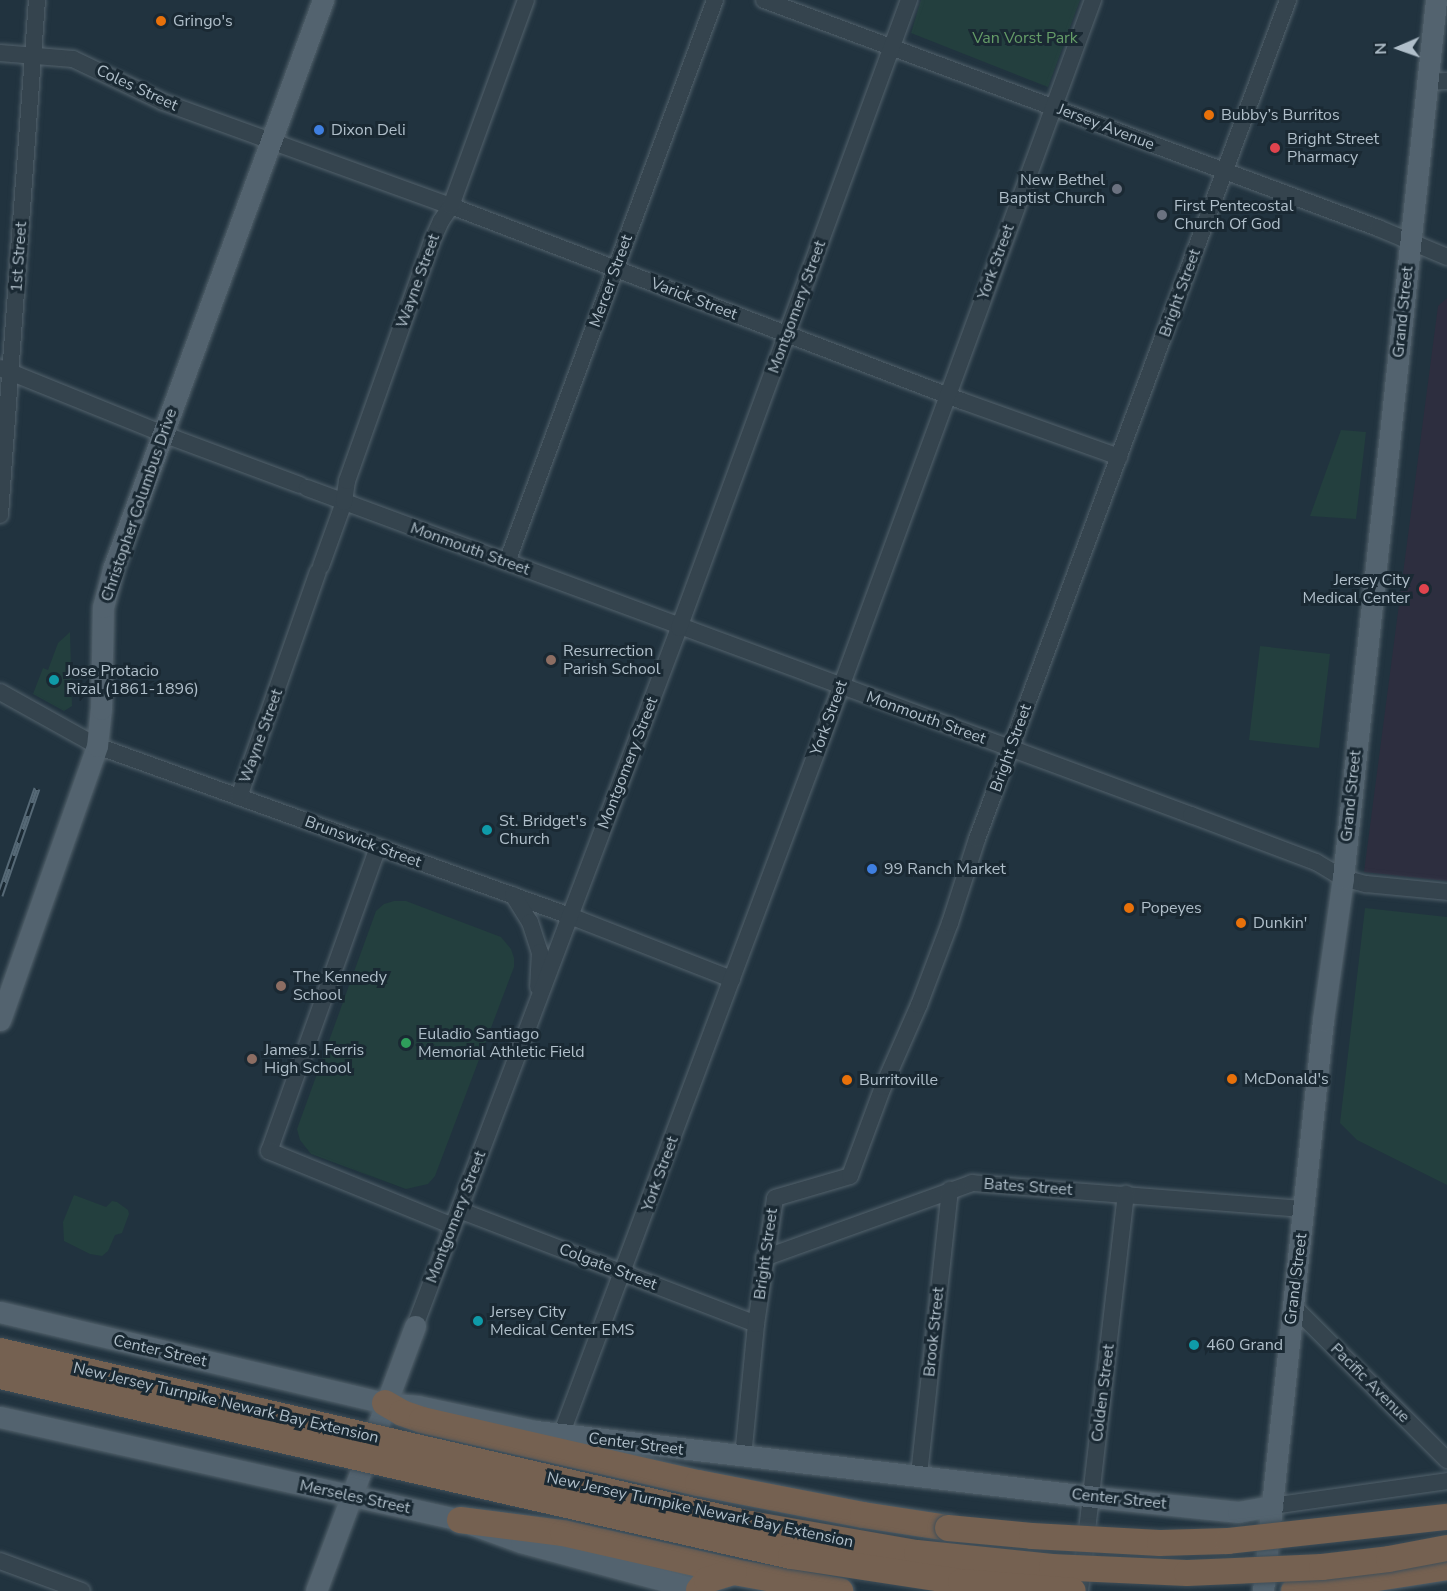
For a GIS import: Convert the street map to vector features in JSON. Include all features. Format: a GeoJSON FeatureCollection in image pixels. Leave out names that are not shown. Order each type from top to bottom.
{"type":"FeatureCollection","features":[{"type":"Feature","properties":{"kind":"highway","name":"New Jersey Turnpike Newark Bay Extension"},"geometry":{"type":"LineString","coordinates":[[0,1351],[728,1519],[918,1553],[1052,1567],[1187,1573],[1322,1567],[1389,1559],[1447,1548]]}},
{"type":"Feature","properties":{"kind":"highway","name":"New Jersey Turnpike Newark Bay Extension"},"geometry":{"type":"LineString","coordinates":[[0,1376],[790,1556],[961,1582],[1073,1591]]}},
{"type":"Feature","properties":{"kind":"highway"},"geometry":{"type":"LineString","coordinates":[[386,1403],[402,1413],[422,1419],[698,1483],[862,1515],[948,1528],[1032,1536],[1160,1543],[1228,1541],[1447,1516]]}},
{"type":"Feature","properties":{"kind":"highway"},"geometry":{"type":"LineString","coordinates":[[460,1520],[563,1533],[734,1572],[840,1591]]}},
{"type":"Feature","properties":{"kind":"highway"},"geometry":{"type":"LineString","coordinates":[[1294,1591],[1447,1567]]}},
{"type":"Feature","properties":{"kind":"highway"},"geometry":{"type":"LineString","coordinates":[[700,1591],[707,1580],[734,1572]]}},
{"type":"Feature","properties":{"kind":"main road","name":"Christopher Columbus Drive"},"geometry":{"type":"LineString","coordinates":[[0,1020],[97,746],[102,690],[103,607],[113,570],[269,141],[323,0]]}},
{"type":"Feature","properties":{"kind":"main road","name":"Grand Street"},"geometry":{"type":"LineString","coordinates":[[1263,1591],[1323,1020],[1343,878],[1410,242],[1437,82],[1436,0]]}},
{"type":"Feature","properties":{"kind":"main road","name":"Center Street"},"geometry":{"type":"LineString","coordinates":[[3,1317],[386,1403],[418,1406],[561,1435],[1238,1512],[1272,1506]]}},
{"type":"Feature","properties":{"kind":"main road","name":"Montgomery Street"},"geometry":{"type":"LineString","coordinates":[[316,1591],[415,1326]]}},
{"type":"Feature","properties":{"kind":"main road","name":"Merseles Street"},"geometry":{"type":"LineString","coordinates":[[1,1418],[460,1520],[528,1545],[700,1591]]}},
{"type":"Feature","properties":{"kind":"street","name":"1st Street"},"geometry":{"type":"LineString","coordinates":[[0,515],[6,370],[38,0]]}},
{"type":"Feature","properties":{"kind":"street","name":"Wayne Street"},"geometry":{"type":"LineString","coordinates":[[239,797],[344,502],[347,481],[432,241],[451,206],[526,0]]}},
{"type":"Feature","properties":{"kind":"street","name":"Mercer Street"},"geometry":{"type":"LineString","coordinates":[[507,562],[715,0]]}},
{"type":"Feature","properties":{"kind":"street","name":"Jersey Avenue"},"geometry":{"type":"LineString","coordinates":[[764,0],[892,46],[1447,257]]}},
{"type":"Feature","properties":{"kind":"street","name":"Montgomery Street"},"geometry":{"type":"LineString","coordinates":[[415,1326],[679,628],[909,0]]}},
{"type":"Feature","properties":{"kind":"street","name":"York Street"},"geometry":{"type":"LineString","coordinates":[[561,1435],[841,687],[946,395],[1093,0]]}},
{"type":"Feature","properties":{"kind":"street","name":"Bright Street"},"geometry":{"type":"LineString","coordinates":[[742,1457],[764,1258],[775,1197],[850,1176],[883,1086],[919,1005],[950,923],[962,879],[1288,0]]}},
{"type":"Feature","properties":{"kind":"street","name":"Coles Street"},"geometry":{"type":"LineString","coordinates":[[0,53],[73,59],[163,102],[269,141]]}},
{"type":"Feature","properties":{"kind":"street","name":"Varick Street"},"geometry":{"type":"LineString","coordinates":[[269,141],[451,206],[946,395],[1119,457]]}},
{"type":"Feature","properties":{"kind":"street","name":"Monmouth Street"},"geometry":{"type":"LineString","coordinates":[[6,370],[162,434],[303,487],[1316,862],[1343,878],[1366,884],[1447,892]]}},
{"type":"Feature","properties":{"kind":"street","name":"Brunswick Street"},"geometry":{"type":"LineString","coordinates":[[0,692],[97,746],[513,895],[732,979]]}},
{"type":"Feature","properties":{"kind":"street"},"geometry":{"type":"LineString","coordinates":[[378,847],[269,1151],[453,1226]]}},
{"type":"Feature","properties":{"kind":"street"},"geometry":{"type":"LineString","coordinates":[[513,895],[530,922],[540,952],[538,1003]]}},
{"type":"Feature","properties":{"kind":"street","name":"Bates Street"},"geometry":{"type":"LineString","coordinates":[[764,1258],[972,1183],[1304,1209]]}},
{"type":"Feature","properties":{"kind":"street","name":"Brook Street"},"geometry":{"type":"LineString","coordinates":[[919,1475],[950,1190]]}},
{"type":"Feature","properties":{"kind":"street","name":"Colden Street"},"geometry":{"type":"LineString","coordinates":[[1080,1591],[1126,1194]]}},
{"type":"Feature","properties":{"kind":"street","name":"Colgate Street"},"geometry":{"type":"LineString","coordinates":[[459,1210],[756,1324]]}},
{"type":"Feature","properties":{"kind":"street","name":"Pacific Avenue"},"geometry":{"type":"LineString","coordinates":[[1293,1306],[1447,1460]]}},
{"type":"Feature","properties":{"kind":"street"},"geometry":{"type":"LineString","coordinates":[[1272,1506],[1447,1481]]}},
{"type":"Feature","properties":{"kind":"street"},"geometry":{"type":"LineString","coordinates":[[0,1560],[82,1591]]}},
{"type":"Feature","properties":{"kind":"shaded area","name":"Jersey City Medical Center"},"geometry":{"type":"Polygon","coordinates":[[[1447,298],[1447,881],[1364,872],[1438,306],[1447,298]]]}},
{"type":"Feature","properties":{"kind":"green space","name":"Van Vorst Park"},"geometry":{"type":"Polygon","coordinates":[[[921,0],[1080,0],[1048,87],[911,33],[921,0]]]}},
{"type":"Feature","properties":{"kind":"green space"},"geometry":{"type":"Polygon","coordinates":[[[1341,430],[1366,432],[1356,519],[1310,516],[1341,430]]]}},
{"type":"Feature","properties":{"kind":"green space"},"geometry":{"type":"Polygon","coordinates":[[[70,632],[72,706],[64,711],[33,694],[43,668],[48,670],[58,643],[70,632]]]}},
{"type":"Feature","properties":{"kind":"green space"},"geometry":{"type":"Polygon","coordinates":[[[1260,646],[1330,654],[1319,748],[1249,740],[1260,646]]]}},
{"type":"Feature","properties":{"kind":"green space","name":"Euladio Santiago Memorial Athletic Field"},"geometry":{"type":"Polygon","coordinates":[[[406,901],[501,937],[511,949],[514,958],[514,967],[435,1176],[428,1184],[406,1189],[311,1154],[300,1140],[297,1129],[376,911],[384,904],[406,901]]]}},
{"type":"Feature","properties":{"kind":"green space"},"geometry":{"type":"Polygon","coordinates":[[[1365,908],[1447,917],[1447,1185],[1357,1140],[1340,1123],[1365,908]]]}},
{"type":"Feature","properties":{"kind":"green space"},"geometry":{"type":"Polygon","coordinates":[[[74,1195],[106,1207],[112,1201],[117,1202],[128,1210],[129,1214],[122,1233],[115,1235],[108,1251],[102,1256],[90,1254],[64,1241],[63,1222],[74,1195]]]}},
{"type":"Feature","properties":{"kind":"railway"},"geometry":{"type":"LineString","coordinates":[[0,895],[37,788]]}},
{"type":"Feature","properties":{"kind":"place","name":"Gringo's"},"geometry":{"type":"Point","coordinates":[161,21]}},
{"type":"Feature","properties":{"kind":"place","name":"Bubby’s Burritos"},"geometry":{"type":"Point","coordinates":[1209,115]}},
{"type":"Feature","properties":{"kind":"place","name":"Dixon Deli"},"geometry":{"type":"Point","coordinates":[319,130]}},
{"type":"Feature","properties":{"kind":"place","name":"Bright Street Pharmacy"},"geometry":{"type":"Point","coordinates":[1275,148]}},
{"type":"Feature","properties":{"kind":"place","name":"New Bethel Baptist Church"},"geometry":{"type":"Point","coordinates":[1117,189]}},
{"type":"Feature","properties":{"kind":"place","name":"First Pentecostal Church Of God"},"geometry":{"type":"Point","coordinates":[1162,215]}},
{"type":"Feature","properties":{"kind":"place","name":"Jersey City Medical Center"},"geometry":{"type":"Point","coordinates":[1424,589]}},
{"type":"Feature","properties":{"kind":"place","name":"Resurrection Parish School"},"geometry":{"type":"Point","coordinates":[551,660]}},
{"type":"Feature","properties":{"kind":"place","name":"Jose Protacio Rizal (1861-1896)"},"geometry":{"type":"Point","coordinates":[54,680]}},
{"type":"Feature","properties":{"kind":"place","name":"St. Bridget's Church"},"geometry":{"type":"Point","coordinates":[487,830]}},
{"type":"Feature","properties":{"kind":"place","name":"99 Ranch Market"},"geometry":{"type":"Point","coordinates":[872,869]}},
{"type":"Feature","properties":{"kind":"place","name":"Popeyes"},"geometry":{"type":"Point","coordinates":[1129,908]}},
{"type":"Feature","properties":{"kind":"place","name":"Dunkin'"},"geometry":{"type":"Point","coordinates":[1241,923]}},
{"type":"Feature","properties":{"kind":"place","name":"The Kennedy School"},"geometry":{"type":"Point","coordinates":[281,986]}},
{"type":"Feature","properties":{"kind":"place","name":"Euladio Santiago Memorial Athletic Field"},"geometry":{"type":"Point","coordinates":[406,1043]}},
{"type":"Feature","properties":{"kind":"place","name":"James J. Ferris High School"},"geometry":{"type":"Point","coordinates":[252,1059]}},
{"type":"Feature","properties":{"kind":"place","name":"McDonald's"},"geometry":{"type":"Point","coordinates":[1232,1079]}},
{"type":"Feature","properties":{"kind":"place","name":"Burritoville"},"geometry":{"type":"Point","coordinates":[847,1080]}},
{"type":"Feature","properties":{"kind":"place","name":"Jersey City Medical Center EMS"},"geometry":{"type":"Point","coordinates":[478,1321]}},
{"type":"Feature","properties":{"kind":"place","name":"460 Grand"},"geometry":{"type":"Point","coordinates":[1194,1345]}}]}
